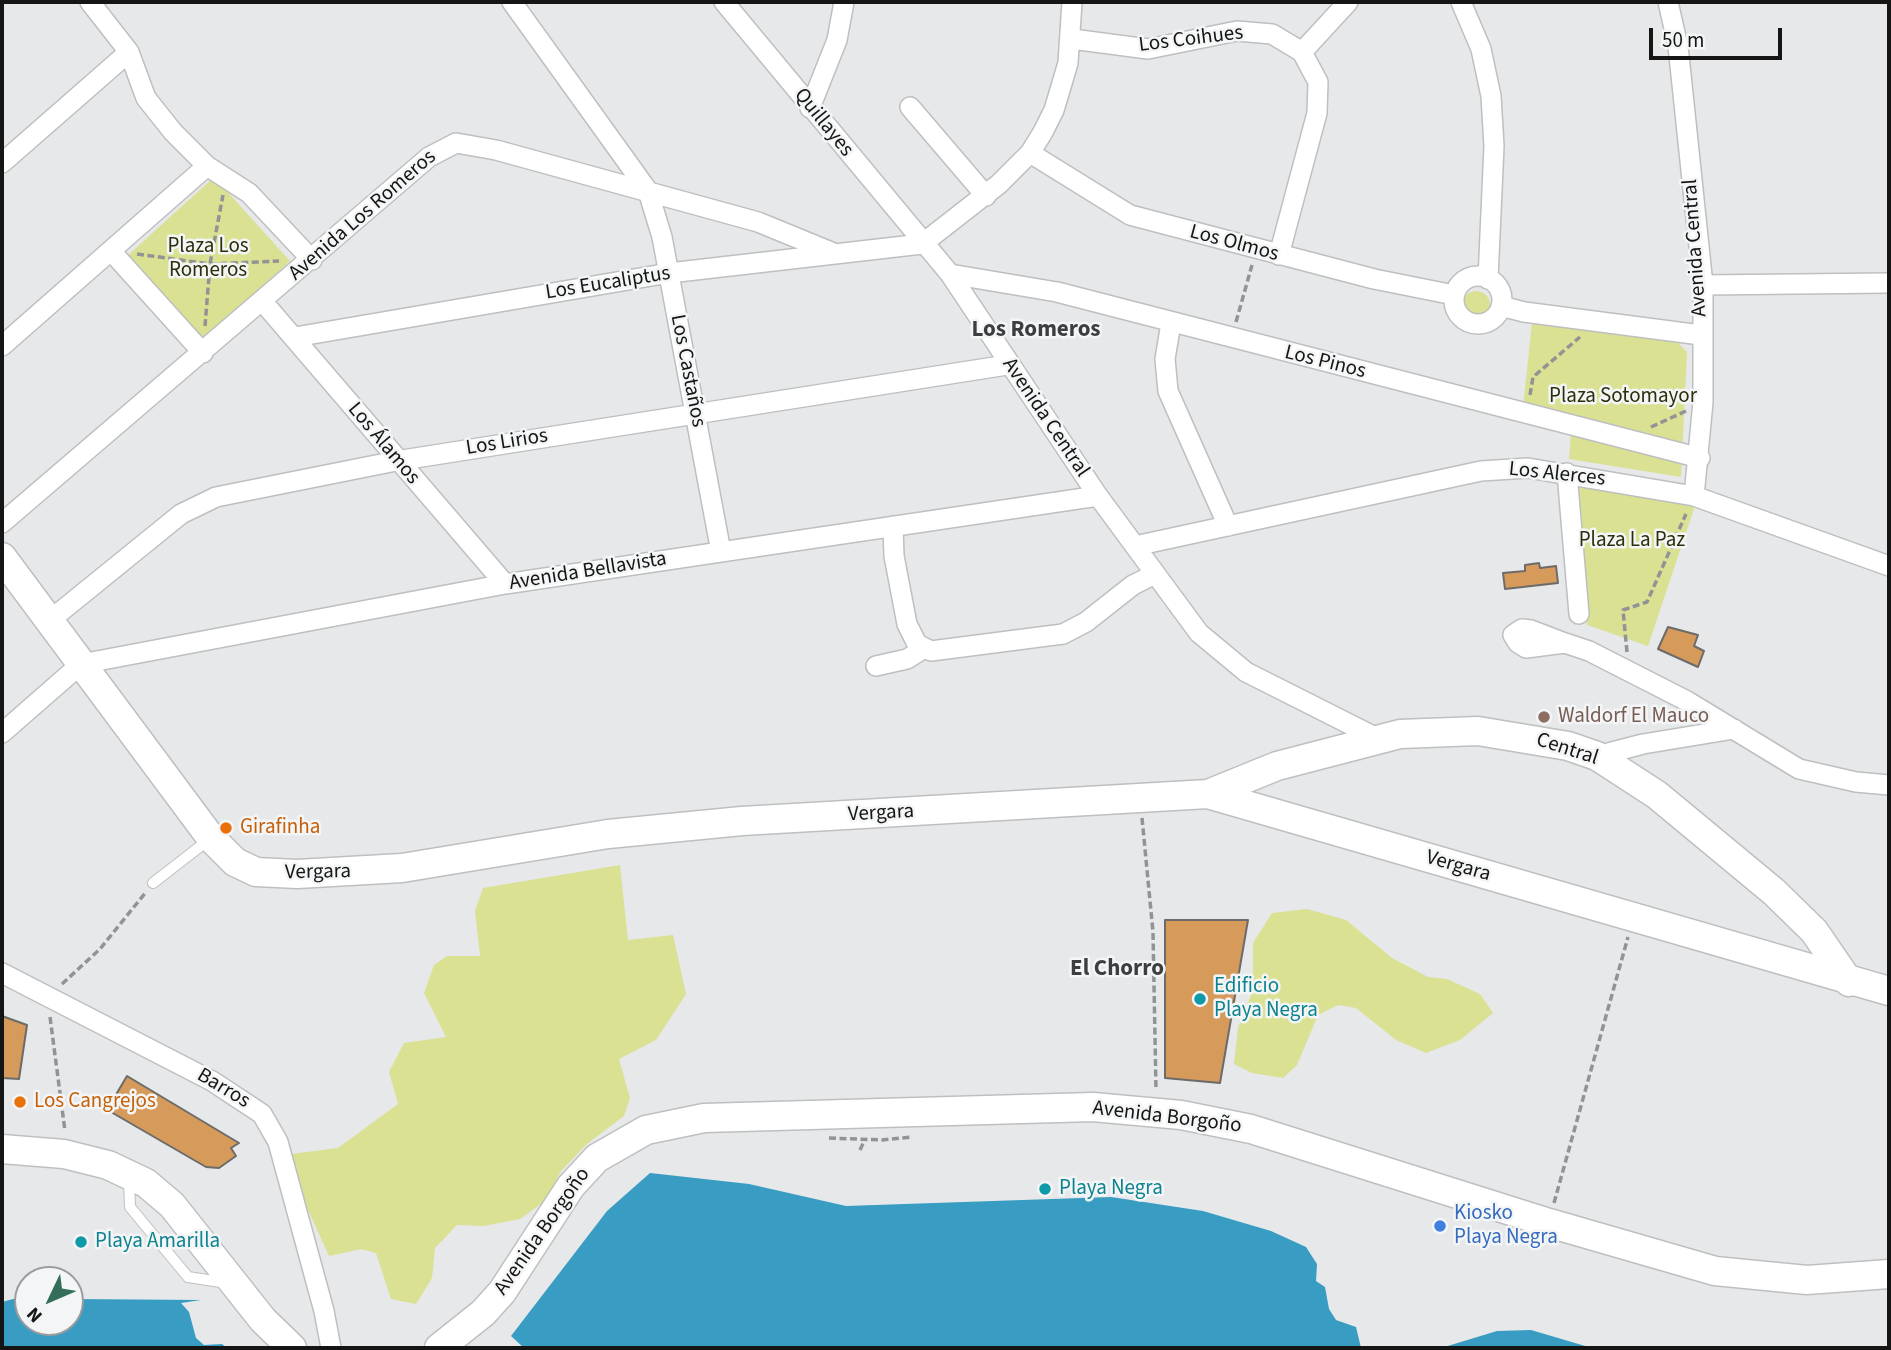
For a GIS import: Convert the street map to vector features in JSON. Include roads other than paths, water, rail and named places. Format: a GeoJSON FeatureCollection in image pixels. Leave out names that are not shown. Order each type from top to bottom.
{"type":"FeatureCollection","features":[{"type":"Feature","properties":{"kind":"street"},"geometry":{"type":"LineString","coordinates":[[90,2],[129,52],[146,98],[173,132],[207,166],[249,193],[312,260]]}},
{"type":"Feature","properties":{"kind":"street"},"geometry":{"type":"LineString","coordinates":[[512,2],[648,191]]}},
{"type":"Feature","properties":{"kind":"street","name":"Quillayes"},"geometry":{"type":"LineString","coordinates":[[724,2],[922,244]]}},
{"type":"Feature","properties":{"kind":"street"},"geometry":{"type":"LineString","coordinates":[[810,108],[837,40],[844,2]]}},
{"type":"Feature","properties":{"kind":"street"},"geometry":{"type":"LineString","coordinates":[[922,244],[986,195],[1030,153],[1054,110],[1065,75],[1072,39],[1072,2]]}},
{"type":"Feature","properties":{"kind":"street"},"geometry":{"type":"LineString","coordinates":[[1279,255],[1317,113],[1318,82],[1302,52],[1348,2]]}},
{"type":"Feature","properties":{"kind":"street"},"geometry":{"type":"LineString","coordinates":[[1461,2],[1481,49],[1491,96],[1494,146],[1488,279]]}},
{"type":"Feature","properties":{"kind":"street","name":"Avenida Central"},"geometry":{"type":"LineString","coordinates":[[1668,2],[1678,46],[1703,285],[1703,402],[1700,458],[1694,496]]}},
{"type":"Feature","properties":{"kind":"street","name":"Los Coihues"},"geometry":{"type":"LineString","coordinates":[[1072,39],[1148,48],[1237,31],[1272,34],[1302,52]]}},
{"type":"Feature","properties":{"kind":"street"},"geometry":{"type":"LineString","coordinates":[[2,163],[129,52]]}},
{"type":"Feature","properties":{"kind":"street"},"geometry":{"type":"LineString","coordinates":[[910,107],[986,195]]}},
{"type":"Feature","properties":{"kind":"street","name":"Avenida Los Romeros"},"geometry":{"type":"LineString","coordinates":[[2,523],[429,157],[456,144],[485,147],[758,222],[836,254]]}},
{"type":"Feature","properties":{"kind":"street","name":"Los Olmos"},"geometry":{"type":"LineString","coordinates":[[1030,153],[1130,215],[1279,255],[1454,295]]}},
{"type":"Feature","properties":{"kind":"street"},"geometry":{"type":"LineString","coordinates":[[2,346],[207,166]]}},
{"type":"Feature","properties":{"kind":"street","name":"Los Castaños"},"geometry":{"type":"LineString","coordinates":[[648,191],[669,273],[721,552]]}},
{"type":"Feature","properties":{"kind":"street","name":"Avenida Central"},"geometry":{"type":"LineString","coordinates":[[922,244],[950,275],[1007,365],[1186,618],[1227,659],[1329,716],[1377,738]]}},
{"type":"Feature","properties":{"kind":"street","name":"Los Eucaliptus"},"geometry":{"type":"LineString","coordinates":[[295,337],[669,273],[922,244]]}},
{"type":"Feature","properties":{"kind":"street"},"geometry":{"type":"LineString","coordinates":[[111,251],[203,353]]}},
{"type":"Feature","properties":{"kind":"street","name":"Los Pinos"},"geometry":{"type":"LineString","coordinates":[[950,275],[1057,292],[1700,458]]}},
{"type":"Feature","properties":{"kind":"street"},"geometry":{"type":"LineString","coordinates":[[1467,279],[1488,279],[1500,290],[1501,306],[1487,323],[1472,324],[1460,316],[1454,295],[1467,279]]}},
{"type":"Feature","properties":{"kind":"street"},"geometry":{"type":"LineString","coordinates":[[1703,285],[1889,283]]}},
{"type":"Feature","properties":{"kind":"street","name":"Los Álamos"},"geometry":{"type":"LineString","coordinates":[[263,302],[396,461],[505,584]]}},
{"type":"Feature","properties":{"kind":"street"},"geometry":{"type":"LineString","coordinates":[[1501,306],[1524,312],[1701,335]]}},
{"type":"Feature","properties":{"kind":"street"},"geometry":{"type":"LineString","coordinates":[[1171,323],[1165,359],[1168,391],[1228,526]]}},
{"type":"Feature","properties":{"kind":"street","name":"Los Lirios"},"geometry":{"type":"LineString","coordinates":[[49,621],[170,522],[203,501],[396,461],[1007,365]]}},
{"type":"Feature","properties":{"kind":"street","name":"Los Alerces"},"geometry":{"type":"LineString","coordinates":[[1135,546],[1481,471],[1528,467],[1694,496],[1889,566]]}},
{"type":"Feature","properties":{"kind":"street"},"geometry":{"type":"LineString","coordinates":[[1567,473],[1579,614]]}},
{"type":"Feature","properties":{"kind":"street","name":"Avenida Bellavista"},"geometry":{"type":"LineString","coordinates":[[81,664],[505,584],[1098,496]]}},
{"type":"Feature","properties":{"kind":"street"},"geometry":{"type":"LineString","coordinates":[[893,526],[894,556],[907,624],[917,644],[931,651],[1063,634],[1086,622],[1133,585],[1155,573]]}},
{"type":"Feature","properties":{"kind":"street","name":"Vergara"},"geometry":{"type":"LineString","coordinates":[[2,557],[211,838],[234,862],[256,872],[401,869],[608,834],[742,821],[1208,794],[1849,982],[1889,991]]}},
{"type":"Feature","properties":{"kind":"street"},"geometry":{"type":"LineString","coordinates":[[1565,643],[1589,651],[1629,671],[1734,729],[1799,769],[1856,782],[1889,785]]}},
{"type":"Feature","properties":{"kind":"street"},"geometry":{"type":"LineString","coordinates":[[876,666],[907,659],[923,649]]}},
{"type":"Feature","properties":{"kind":"street"},"geometry":{"type":"LineString","coordinates":[[2,733],[81,664]]}},
{"type":"Feature","properties":{"kind":"street"},"geometry":{"type":"LineString","coordinates":[[1597,756],[1643,744],[1734,729]]}},
{"type":"Feature","properties":{"kind":"street","name":"Central"},"geometry":{"type":"LineString","coordinates":[[1208,794],[1277,765],[1377,738],[1424,732],[1478,731],[1539,739],[1597,756],[1657,795],[1795,911],[1827,947],[1849,982]]}},
{"type":"Feature","properties":{"kind":"street","name":"Barros"},"geometry":{"type":"LineString","coordinates":[[2,974],[212,1081],[262,1114],[278,1142],[324,1311],[331,1348]]}},
{"type":"Feature","properties":{"kind":"street","name":"Avenida Borgoño"},"geometry":{"type":"LineString","coordinates":[[439,1348],[476,1319],[502,1292],[583,1171],[612,1147],[646,1130],[704,1118],[759,1115],[1093,1108],[1156,1112],[1251,1129],[1685,1264],[1746,1276],[1807,1280],[1889,1274]]}},
{"type":"Feature","properties":{"kind":"street"},"geometry":{"type":"LineString","coordinates":[[2,1149],[64,1154],[128,1173],[172,1205],[263,1320],[292,1348]]}},
{"type":"Feature","properties":{"kind":"lane"},"geometry":{"type":"LineString","coordinates":[[153,883],[211,838]]}},
{"type":"Feature","properties":{"kind":"water"},"geometry":{"type":"Polygon","coordinates":[[[650,1173],[749,1184],[846,1206],[1111,1197],[1203,1211],[1271,1231],[1306,1247],[1317,1264],[1316,1281],[1325,1287],[1329,1309],[1336,1320],[1356,1327],[1361,1348],[524,1348],[511,1336],[607,1211],[650,1173]]]}},
{"type":"Feature","properties":{"kind":"water"},"geometry":{"type":"Polygon","coordinates":[[[14,1299],[14,1336],[84,1336],[84,1299],[201,1300],[181,1303],[189,1312],[196,1338],[204,1345],[222,1344],[227,1348],[2,1348],[2,1302],[14,1299]]]}},
{"type":"Feature","properties":{"kind":"water"},"geometry":{"type":"Polygon","coordinates":[[[1531,1330],[1592,1348],[1441,1348],[1497,1331],[1531,1330]]]}},
{"type":"Feature","properties":{"kind":"place","name":"Waldorf El Mauco"},"geometry":{"type":"Point","coordinates":[1544,717]}},
{"type":"Feature","properties":{"kind":"place","name":"Girafinha"},"geometry":{"type":"Point","coordinates":[226,828]}},
{"type":"Feature","properties":{"kind":"place","name":"Edificio Playa Negra"},"geometry":{"type":"Point","coordinates":[1200,999]}},
{"type":"Feature","properties":{"kind":"place","name":"Los Cangrejos"},"geometry":{"type":"Point","coordinates":[20,1102]}},
{"type":"Feature","properties":{"kind":"place","name":"Playa Negra"},"geometry":{"type":"Point","coordinates":[1045,1189]}},
{"type":"Feature","properties":{"kind":"place","name":"Kiosko Playa Negra"},"geometry":{"type":"Point","coordinates":[1440,1226]}},
{"type":"Feature","properties":{"kind":"place","name":"Playa Amarilla"},"geometry":{"type":"Point","coordinates":[81,1242]}},
{"type":"Feature","properties":{"kind":"district","name":"Los Romeros"},"geometry":{"type":"Point","coordinates":[1036,331]}},
{"type":"Feature","properties":{"kind":"district","name":"El Chorro"},"geometry":{"type":"Point","coordinates":[1117,970]}},
{"type":"Feature","properties":{"kind":"park label","name":"Plaza Los Romeros"},"geometry":{"type":"Point","coordinates":[208,259]}},
{"type":"Feature","properties":{"kind":"park label","name":"Plaza Sotomayor"},"geometry":{"type":"Point","coordinates":[1623,397]}},
{"type":"Feature","properties":{"kind":"park label","name":"Plaza La Paz"},"geometry":{"type":"Point","coordinates":[1632,541]}}]}
